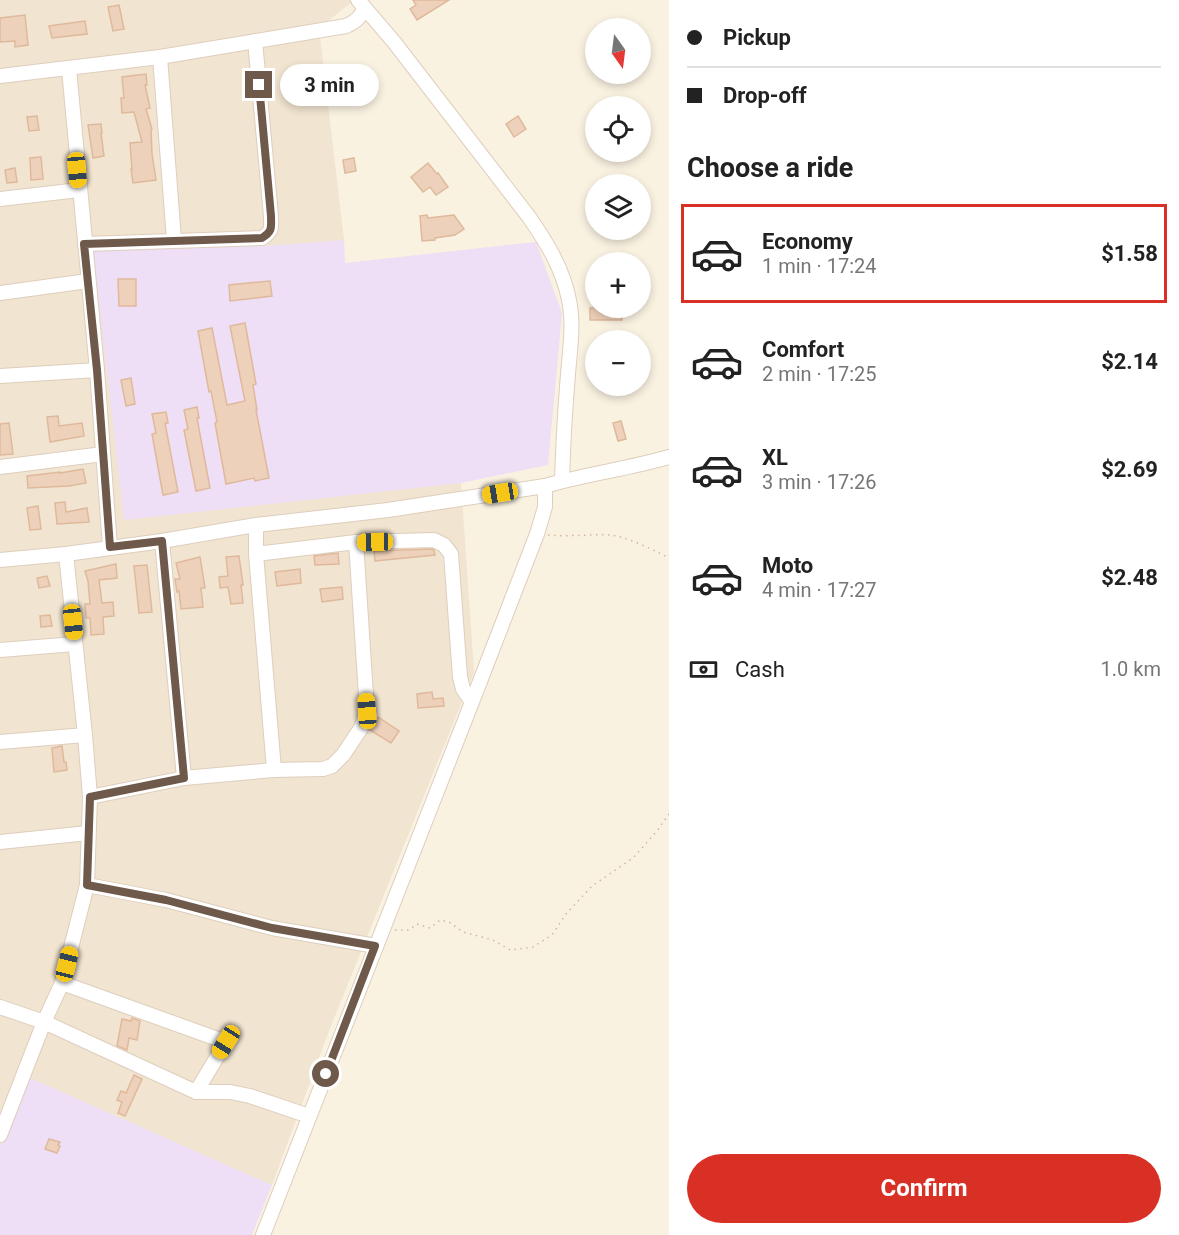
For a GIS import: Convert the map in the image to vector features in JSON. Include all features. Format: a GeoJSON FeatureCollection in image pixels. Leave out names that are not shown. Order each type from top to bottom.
{"type":"FeatureCollection","features":[{"type":"Feature","properties":{"kind":"street"},"geometry":{"type":"LineString","coordinates":[[0,76],[160,57],[346,26],[361,16],[361,4]]}},
{"type":"Feature","properties":{"kind":"street"},"geometry":{"type":"LineString","coordinates":[[361,4],[394,42],[529,217],[548,245],[561,274],[569,299],[572,320],[562,481]]}},
{"type":"Feature","properties":{"kind":"street"},"geometry":{"type":"LineString","coordinates":[[84,244],[262,238],[268,234],[271,230],[271,216],[255,41]]}},
{"type":"Feature","properties":{"kind":"street"},"geometry":{"type":"LineString","coordinates":[[160,57],[174,240]]}},
{"type":"Feature","properties":{"kind":"street"},"geometry":{"type":"LineString","coordinates":[[69,69],[97,370],[110,547]]}},
{"type":"Feature","properties":{"kind":"street"},"geometry":{"type":"LineString","coordinates":[[0,199],[79,190]]}},
{"type":"Feature","properties":{"kind":"street"},"geometry":{"type":"LineString","coordinates":[[0,292],[88,281]]}},
{"type":"Feature","properties":{"kind":"street"},"geometry":{"type":"LineString","coordinates":[[0,376],[97,370]]}},
{"type":"Feature","properties":{"kind":"street"},"geometry":{"type":"LineString","coordinates":[[0,467],[103,454]]}},
{"type":"Feature","properties":{"kind":"street"},"geometry":{"type":"LineString","coordinates":[[0,560],[162,541],[256,525],[388,510],[545,486],[669,457]]}},
{"type":"Feature","properties":{"kind":"street"},"geometry":{"type":"LineString","coordinates":[[263,1235],[537,534],[544,507],[545,486]]}},
{"type":"Feature","properties":{"kind":"street"},"geometry":{"type":"LineString","coordinates":[[256,525],[256,554],[274,770]]}},
{"type":"Feature","properties":{"kind":"street"},"geometry":{"type":"LineString","coordinates":[[256,554],[356,542],[434,540],[444,545],[451,554],[460,677],[463,688],[472,702]]}},
{"type":"Feature","properties":{"kind":"street"},"geometry":{"type":"LineString","coordinates":[[162,541],[184,778]]}},
{"type":"Feature","properties":{"kind":"street"},"geometry":{"type":"LineString","coordinates":[[90,797],[184,778],[274,770],[323,769],[332,766],[343,755],[361,728],[367,711],[356,542]]}},
{"type":"Feature","properties":{"kind":"street"},"geometry":{"type":"LineString","coordinates":[[0,1135],[44,1022],[62,983],[87,885],[90,797],[66,554]]}},
{"type":"Feature","properties":{"kind":"street"},"geometry":{"type":"LineString","coordinates":[[0,651],[75,645]]}},
{"type":"Feature","properties":{"kind":"street"},"geometry":{"type":"LineString","coordinates":[[0,742],[85,735]]}},
{"type":"Feature","properties":{"kind":"street"},"geometry":{"type":"LineString","coordinates":[[0,842],[88,832]]}},
{"type":"Feature","properties":{"kind":"street"},"geometry":{"type":"LineString","coordinates":[[87,885],[166,900],[272,928],[375,946]]}},
{"type":"Feature","properties":{"kind":"street"},"geometry":{"type":"LineString","coordinates":[[62,983],[226,1042],[195,1092]]}},
{"type":"Feature","properties":{"kind":"street"},"geometry":{"type":"LineString","coordinates":[[0,1007],[44,1022],[195,1092],[230,1092],[250,1096],[309,1116]]}},
{"type":"Feature","properties":{"kind":"path"},"geometry":{"type":"LineString","coordinates":[[537,534],[613,536],[649,548],[669,558]]}},
{"type":"Feature","properties":{"kind":"path"},"geometry":{"type":"LineString","coordinates":[[383,928],[409,930],[417,924],[430,928],[440,920],[449,922],[463,932],[493,940],[510,950],[533,947],[552,935],[566,914],[592,886],[633,858],[669,814]]}},
{"type":"Feature","properties":{"kind":"shaded area"},"geometry":{"type":"Polygon","coordinates":[[[0,0],[350,0],[352,2],[319,28],[344,240],[280,245],[124,519],[461,483],[474,672],[329,1031],[272,1185],[28,1077],[0,1147],[0,0]]]}},
{"type":"Feature","properties":{"kind":"shaded area"},"geometry":{"type":"Polygon","coordinates":[[[344,240],[345,263],[536,242],[562,313],[548,465],[461,483],[124,520],[93,251],[280,245],[344,240]]]}},
{"type":"Feature","properties":{"kind":"shaded area"},"geometry":{"type":"Polygon","coordinates":[[[28,1077],[272,1185],[252,1235],[0,1235],[0,1147],[28,1077]]]}},
{"type":"Feature","properties":{"kind":"building"},"geometry":{"type":"Polygon","coordinates":[[[413,0],[449,0],[417,20],[410,9],[416,5],[413,0]]]}},
{"type":"Feature","properties":{"kind":"building"},"geometry":{"type":"Polygon","coordinates":[[[119,5],[124,29],[113,31],[108,7],[119,5]]]}},
{"type":"Feature","properties":{"kind":"building"},"geometry":{"type":"Polygon","coordinates":[[[25,15],[28,45],[15,47],[15,41],[0,42],[0,18],[25,15]]]}},
{"type":"Feature","properties":{"kind":"building"},"geometry":{"type":"Polygon","coordinates":[[[85,21],[87,34],[52,38],[49,26],[85,21]]]}},
{"type":"Feature","properties":{"kind":"building"},"geometry":{"type":"Polygon","coordinates":[[[146,74],[147,85],[145,85],[150,108],[146,109],[152,129],[152,154],[156,180],[133,183],[130,143],[142,142],[134,112],[122,113],[121,98],[124,98],[122,77],[146,74]]]}},
{"type":"Feature","properties":{"kind":"building"},"geometry":{"type":"Polygon","coordinates":[[[37,116],[39,130],[29,131],[27,117],[37,116]]]}},
{"type":"Feature","properties":{"kind":"building"},"geometry":{"type":"Polygon","coordinates":[[[518,116],[526,129],[514,137],[506,124],[518,116]]]}},
{"type":"Feature","properties":{"kind":"building"},"geometry":{"type":"Polygon","coordinates":[[[101,124],[104,156],[93,158],[88,125],[101,124]]]}},
{"type":"Feature","properties":{"kind":"building"},"geometry":{"type":"Polygon","coordinates":[[[41,157],[43,179],[31,180],[30,158],[41,157]]]}},
{"type":"Feature","properties":{"kind":"building"},"geometry":{"type":"Polygon","coordinates":[[[354,158],[356,171],[345,173],[343,160],[354,158]]]}},
{"type":"Feature","properties":{"kind":"building"},"geometry":{"type":"Polygon","coordinates":[[[428,163],[448,187],[436,195],[430,187],[423,192],[411,177],[428,163]]]}},
{"type":"Feature","properties":{"kind":"building"},"geometry":{"type":"Polygon","coordinates":[[[15,168],[17,182],[7,183],[5,170],[15,168]]]}},
{"type":"Feature","properties":{"kind":"building"},"geometry":{"type":"Polygon","coordinates":[[[427,215],[428,218],[454,215],[464,229],[455,235],[422,241],[420,216],[427,215]]]}},
{"type":"Feature","properties":{"kind":"building"},"geometry":{"type":"Polygon","coordinates":[[[118,279],[136,279],[136,306],[119,306],[118,279]]]}},
{"type":"Feature","properties":{"kind":"building"},"geometry":{"type":"Polygon","coordinates":[[[270,281],[272,296],[230,301],[229,285],[270,281]]]}},
{"type":"Feature","properties":{"kind":"building"},"geometry":{"type":"Polygon","coordinates":[[[590,318],[622,318],[622,320],[590,320],[590,318]]]}},
{"type":"Feature","properties":{"kind":"building"},"geometry":{"type":"Polygon","coordinates":[[[245,323],[256,384],[253,385],[256,410],[269,478],[255,481],[254,478],[226,484],[215,423],[217,422],[198,331],[212,328],[227,405],[245,401],[230,326],[245,323]]]}},
{"type":"Feature","properties":{"kind":"building"},"geometry":{"type":"Polygon","coordinates":[[[131,378],[135,404],[126,406],[121,380],[131,378]]]}},
{"type":"Feature","properties":{"kind":"building"},"geometry":{"type":"Polygon","coordinates":[[[197,407],[210,488],[196,491],[184,430],[188,429],[184,410],[197,407]]]}},
{"type":"Feature","properties":{"kind":"building"},"geometry":{"type":"Polygon","coordinates":[[[166,412],[168,423],[165,423],[178,492],[163,495],[152,434],[156,433],[152,414],[166,412]]]}},
{"type":"Feature","properties":{"kind":"building"},"geometry":{"type":"Polygon","coordinates":[[[58,416],[59,426],[82,423],[84,436],[50,442],[47,417],[58,416]]]}},
{"type":"Feature","properties":{"kind":"building"},"geometry":{"type":"Polygon","coordinates":[[[621,421],[626,439],[618,441],[613,423],[621,421]]]}},
{"type":"Feature","properties":{"kind":"building"},"geometry":{"type":"Polygon","coordinates":[[[9,423],[13,454],[0,455],[0,424],[9,423]]]}},
{"type":"Feature","properties":{"kind":"building"},"geometry":{"type":"Polygon","coordinates":[[[83,469],[86,483],[28,488],[27,476],[83,469]]]}},
{"type":"Feature","properties":{"kind":"building"},"geometry":{"type":"Polygon","coordinates":[[[65,502],[66,512],[87,508],[89,522],[57,524],[55,503],[65,502]]]}},
{"type":"Feature","properties":{"kind":"building"},"geometry":{"type":"Polygon","coordinates":[[[38,506],[41,529],[30,530],[27,508],[38,506]]]}},
{"type":"Feature","properties":{"kind":"building"},"geometry":{"type":"Polygon","coordinates":[[[432,549],[435,555],[375,561],[374,551],[432,549]]]}},
{"type":"Feature","properties":{"kind":"building"},"geometry":{"type":"Polygon","coordinates":[[[338,553],[339,564],[315,565],[314,556],[338,553]]]}},
{"type":"Feature","properties":{"kind":"building"},"geometry":{"type":"Polygon","coordinates":[[[239,556],[243,603],[231,604],[228,587],[220,588],[219,577],[228,576],[226,557],[239,556]]]}},
{"type":"Feature","properties":{"kind":"building"},"geometry":{"type":"Polygon","coordinates":[[[200,557],[205,588],[201,588],[203,607],[181,609],[175,579],[180,579],[176,563],[200,557]]]}},
{"type":"Feature","properties":{"kind":"building"},"geometry":{"type":"Polygon","coordinates":[[[116,564],[117,578],[99,580],[102,603],[113,602],[114,616],[103,617],[104,634],[91,635],[90,618],[86,618],[85,604],[90,604],[85,571],[116,564]]]}},
{"type":"Feature","properties":{"kind":"building"},"geometry":{"type":"Polygon","coordinates":[[[147,565],[152,612],[139,613],[134,566],[147,565]]]}},
{"type":"Feature","properties":{"kind":"building"},"geometry":{"type":"Polygon","coordinates":[[[300,569],[301,583],[277,586],[275,572],[300,569]]]}},
{"type":"Feature","properties":{"kind":"building"},"geometry":{"type":"Polygon","coordinates":[[[47,576],[50,586],[39,588],[37,578],[47,576]]]}},
{"type":"Feature","properties":{"kind":"building"},"geometry":{"type":"Polygon","coordinates":[[[342,587],[343,599],[322,602],[320,589],[342,587]]]}},
{"type":"Feature","properties":{"kind":"building"},"geometry":{"type":"Polygon","coordinates":[[[50,615],[52,626],[41,627],[40,616],[50,615]]]}},
{"type":"Feature","properties":{"kind":"building"},"geometry":{"type":"Polygon","coordinates":[[[432,692],[433,699],[443,698],[444,706],[418,708],[417,694],[432,692]]]}},
{"type":"Feature","properties":{"kind":"building"},"geometry":{"type":"Polygon","coordinates":[[[378,717],[399,731],[391,743],[370,730],[378,717]]]}},
{"type":"Feature","properties":{"kind":"building"},"geometry":{"type":"Polygon","coordinates":[[[62,746],[67,770],[54,772],[52,748],[62,746]]]}},
{"type":"Feature","properties":{"kind":"building"},"geometry":{"type":"Polygon","coordinates":[[[132,1018],[140,1021],[137,1040],[129,1038],[127,1050],[117,1046],[122,1019],[131,1021],[132,1018]]]}},
{"type":"Feature","properties":{"kind":"building"},"geometry":{"type":"Polygon","coordinates":[[[134,1075],[142,1079],[125,1116],[118,1113],[122,1102],[117,1100],[121,1091],[126,1093],[134,1075]]]}},
{"type":"Feature","properties":{"kind":"building"},"geometry":{"type":"Polygon","coordinates":[[[49,1139],[60,1142],[57,1153],[45,1149],[49,1139]]]}},
{"type":"Feature","properties":{"kind":"route"},"geometry":{"type":"LineString","coordinates":[[259,85],[271,216],[271,230],[268,234],[262,238],[84,244],[97,370],[110,547],[162,541],[184,778],[90,797],[87,885],[166,900],[272,928],[375,946],[326,1074]]}}]}
